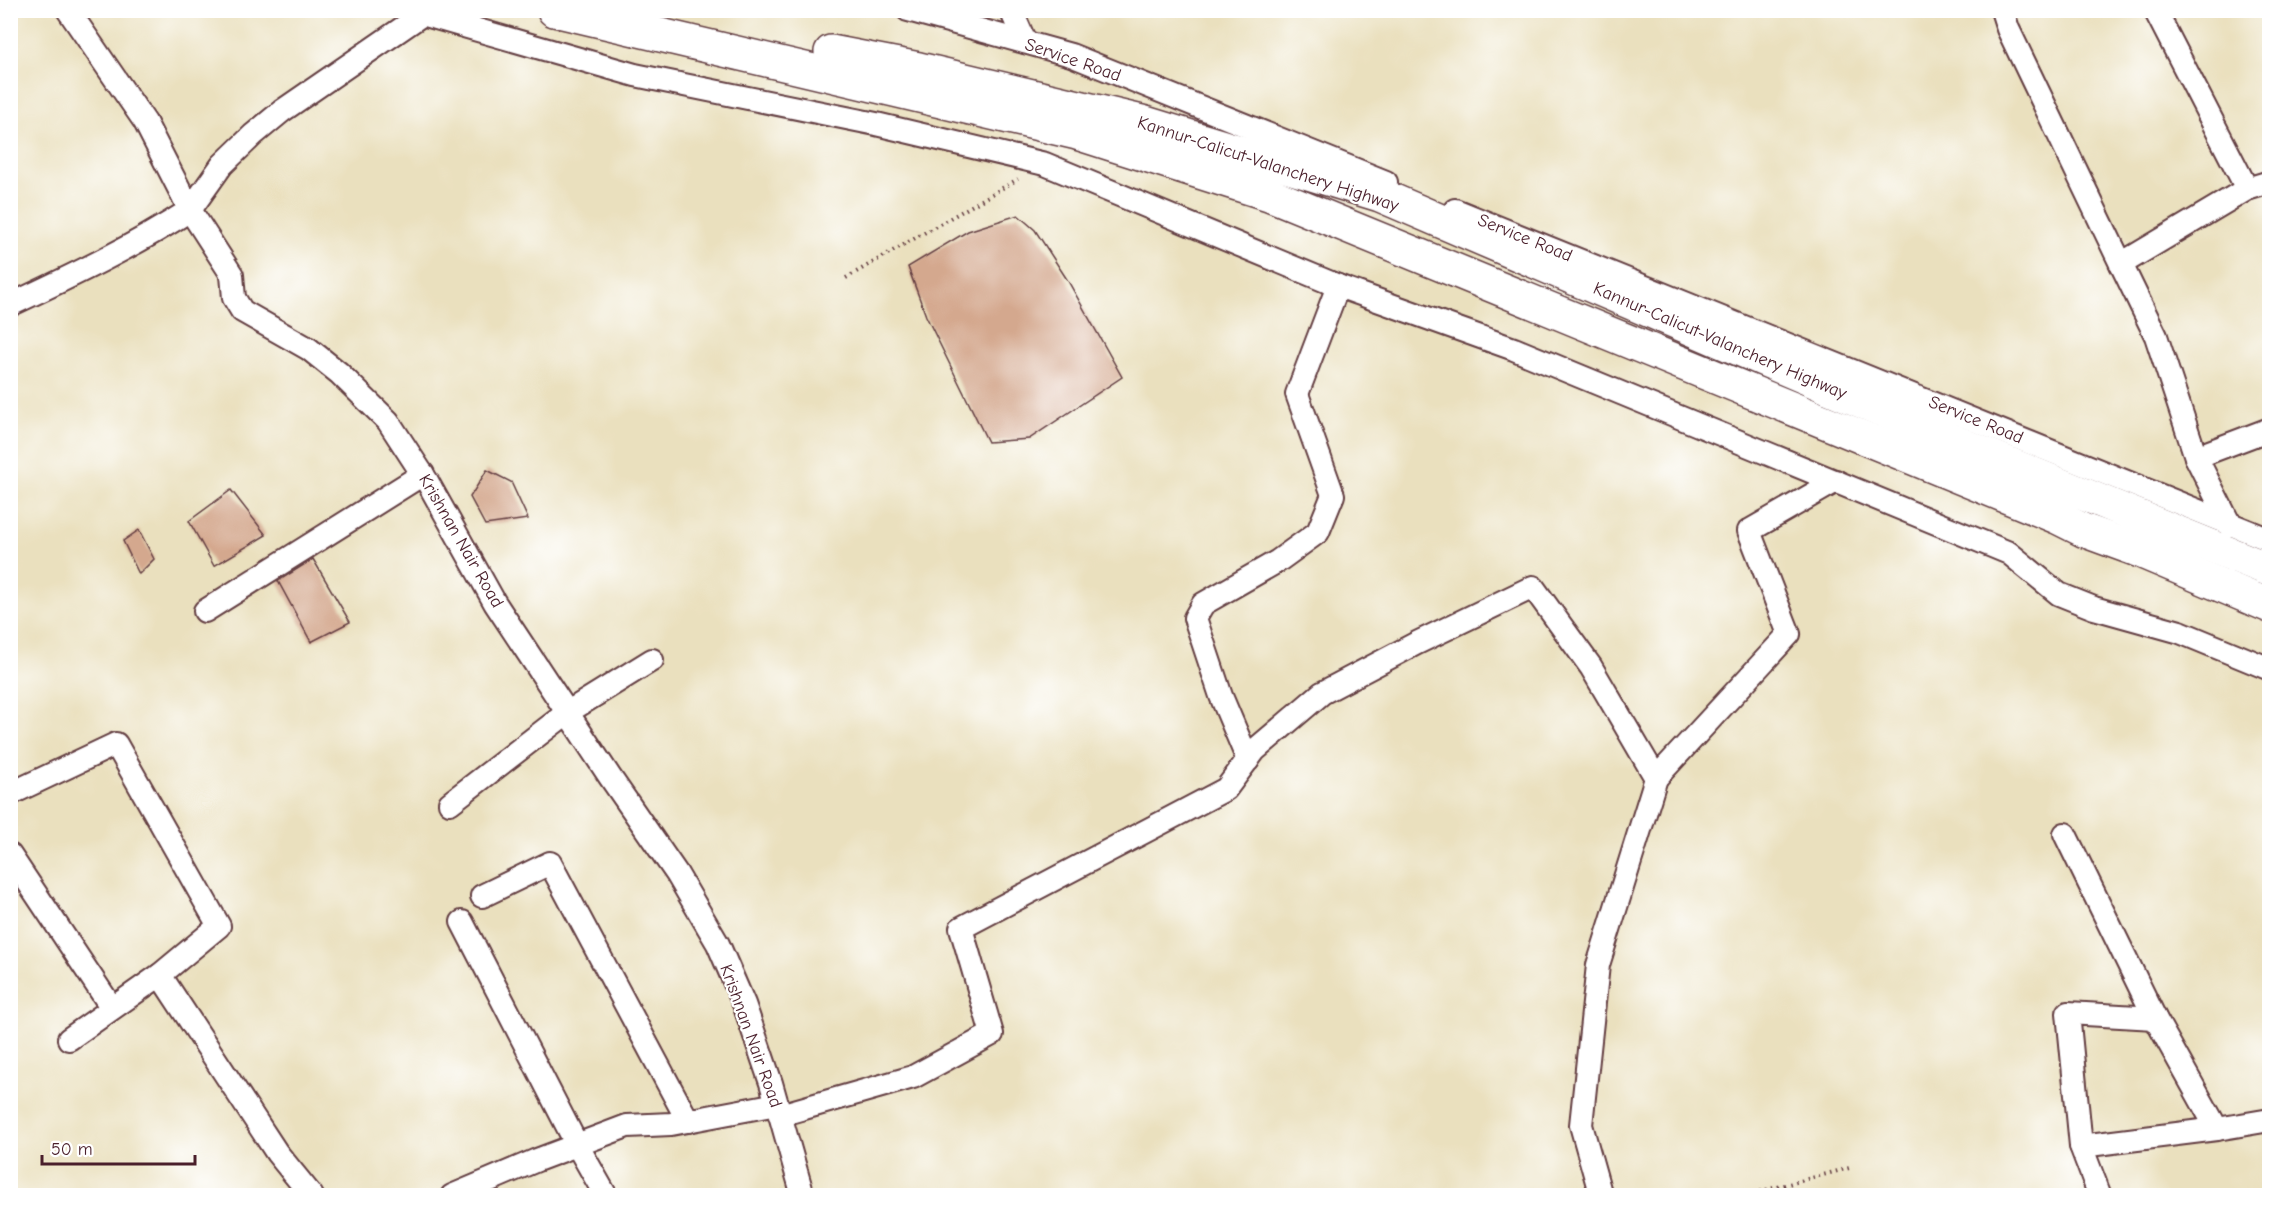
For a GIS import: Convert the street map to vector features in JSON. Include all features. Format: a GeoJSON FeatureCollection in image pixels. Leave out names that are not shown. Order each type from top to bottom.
{"type":"FeatureCollection","features":[{"type":"Feature","properties":{"kind":"highway"},"geometry":{"type":"LineString","coordinates":[[554,10],[1077,133],[1269,194],[2270,606]]}},
{"type":"Feature","properties":{"kind":"highway","name":"Kannur-Calicut-Valanchery Highway"},"geometry":{"type":"LineString","coordinates":[[645,10],[780,42],[919,69],[1142,122],[1380,195],[1963,445],[2270,570]]}},
{"type":"Feature","properties":{"kind":"street","name":"Krishnan Nair Road"},"geometry":{"type":"LineString","coordinates":[[68,10],[145,122],[190,210],[232,275],[234,298],[237,305],[261,322],[309,349],[357,389],[388,421],[423,474],[495,603],[677,874],[718,944],[744,1004],[803,1196]]}},
{"type":"Feature","properties":{"kind":"street","name":"Service Road"},"geometry":{"type":"LineString","coordinates":[[908,10],[1071,55],[1909,392],[2270,540]]}},
{"type":"Feature","properties":{"kind":"street"},"geometry":{"type":"LineString","coordinates":[[1011,10],[1025,42]]}},
{"type":"Feature","properties":{"kind":"street"},"geometry":{"type":"LineString","coordinates":[[2002,10],[2008,29],[2156,336],[2196,457],[2230,525]]}},
{"type":"Feature","properties":{"kind":"street"},"geometry":{"type":"LineString","coordinates":[[2156,10],[2247,189]]}},
{"type":"Feature","properties":{"kind":"street"},"geometry":{"type":"LineString","coordinates":[[10,305],[108,259],[150,236],[190,210],[222,165],[253,135],[414,13],[635,75],[876,124],[1045,164],[1338,286],[1514,349],[2009,553],[2060,594],[2094,608],[2180,632],[2270,669]]}},
{"type":"Feature","properties":{"kind":"street"},"geometry":{"type":"LineString","coordinates":[[2121,264],[2247,189],[2270,182]]}},
{"type":"Feature","properties":{"kind":"street"},"geometry":{"type":"LineString","coordinates":[[1248,760],[1221,696],[1195,618],[1203,604],[1278,561],[1318,532],[1333,495],[1297,394],[1338,286]]}},
{"type":"Feature","properties":{"kind":"street"},"geometry":{"type":"LineString","coordinates":[[2196,457],[2270,429]]}},
{"type":"Feature","properties":{"kind":"street"},"geometry":{"type":"LineString","coordinates":[[205,611],[423,474]]}},
{"type":"Feature","properties":{"kind":"street"},"geometry":{"type":"LineString","coordinates":[[1601,1196],[1581,1125],[1599,965],[1656,778],[1789,634],[1749,531],[1836,481]]}},
{"type":"Feature","properties":{"kind":"street"},"geometry":{"type":"LineString","coordinates":[[452,1196],[627,1126],[671,1124],[778,1109],[913,1077],[992,1034],[961,928],[1226,789],[1255,750],[1322,693],[1533,586],[1591,667],[1656,778]]}},
{"type":"Feature","properties":{"kind":"street"},"geometry":{"type":"LineString","coordinates":[[450,803],[568,712],[652,660]]}},
{"type":"Feature","properties":{"kind":"street"},"geometry":{"type":"LineString","coordinates":[[10,794],[116,744],[219,926],[160,975],[69,1039]]}},
{"type":"Feature","properties":{"kind":"street"},"geometry":{"type":"LineString","coordinates":[[2065,834],[2155,1018],[2217,1129]]}},
{"type":"Feature","properties":{"kind":"street"},"geometry":{"type":"LineString","coordinates":[[10,855],[112,1008]]}},
{"type":"Feature","properties":{"kind":"street"},"geometry":{"type":"LineString","coordinates":[[482,896],[550,863],[688,1121]]}},
{"type":"Feature","properties":{"kind":"street"},"geometry":{"type":"LineString","coordinates":[[462,922],[577,1145],[606,1196]]}},
{"type":"Feature","properties":{"kind":"street"},"geometry":{"type":"LineString","coordinates":[[160,975],[277,1153],[312,1196]]}},
{"type":"Feature","properties":{"kind":"street"},"geometry":{"type":"LineString","coordinates":[[2100,1196],[2081,1146],[2068,1013],[2155,1018]]}},
{"type":"Feature","properties":{"kind":"street"},"geometry":{"type":"LineString","coordinates":[[2081,1146],[2270,1120]]}},
{"type":"Feature","properties":{"kind":"path"},"geometry":{"type":"LineString","coordinates":[[846,278],[1045,164]]}},
{"type":"Feature","properties":{"kind":"path"},"geometry":{"type":"LineString","coordinates":[[1743,1196],[1853,1167]]}},
{"type":"Feature","properties":{"kind":"building"},"geometry":{"type":"Polygon","coordinates":[[[1018,215],[1035,230],[1068,281],[1122,377],[1029,439],[988,442],[926,316],[908,267],[968,231],[1018,215]]]}},
{"type":"Feature","properties":{"kind":"building"},"geometry":{"type":"Polygon","coordinates":[[[487,470],[511,482],[528,519],[485,525],[470,497],[487,470]]]}},
{"type":"Feature","properties":{"kind":"building"},"geometry":{"type":"Polygon","coordinates":[[[231,490],[266,535],[214,566],[189,521],[231,490]]]}},
{"type":"Feature","properties":{"kind":"building"},"geometry":{"type":"Polygon","coordinates":[[[139,530],[154,559],[139,574],[123,541],[139,530]]]}},
{"type":"Feature","properties":{"kind":"building"},"geometry":{"type":"Polygon","coordinates":[[[313,559],[350,622],[311,642],[278,581],[313,559]]]}}]}
